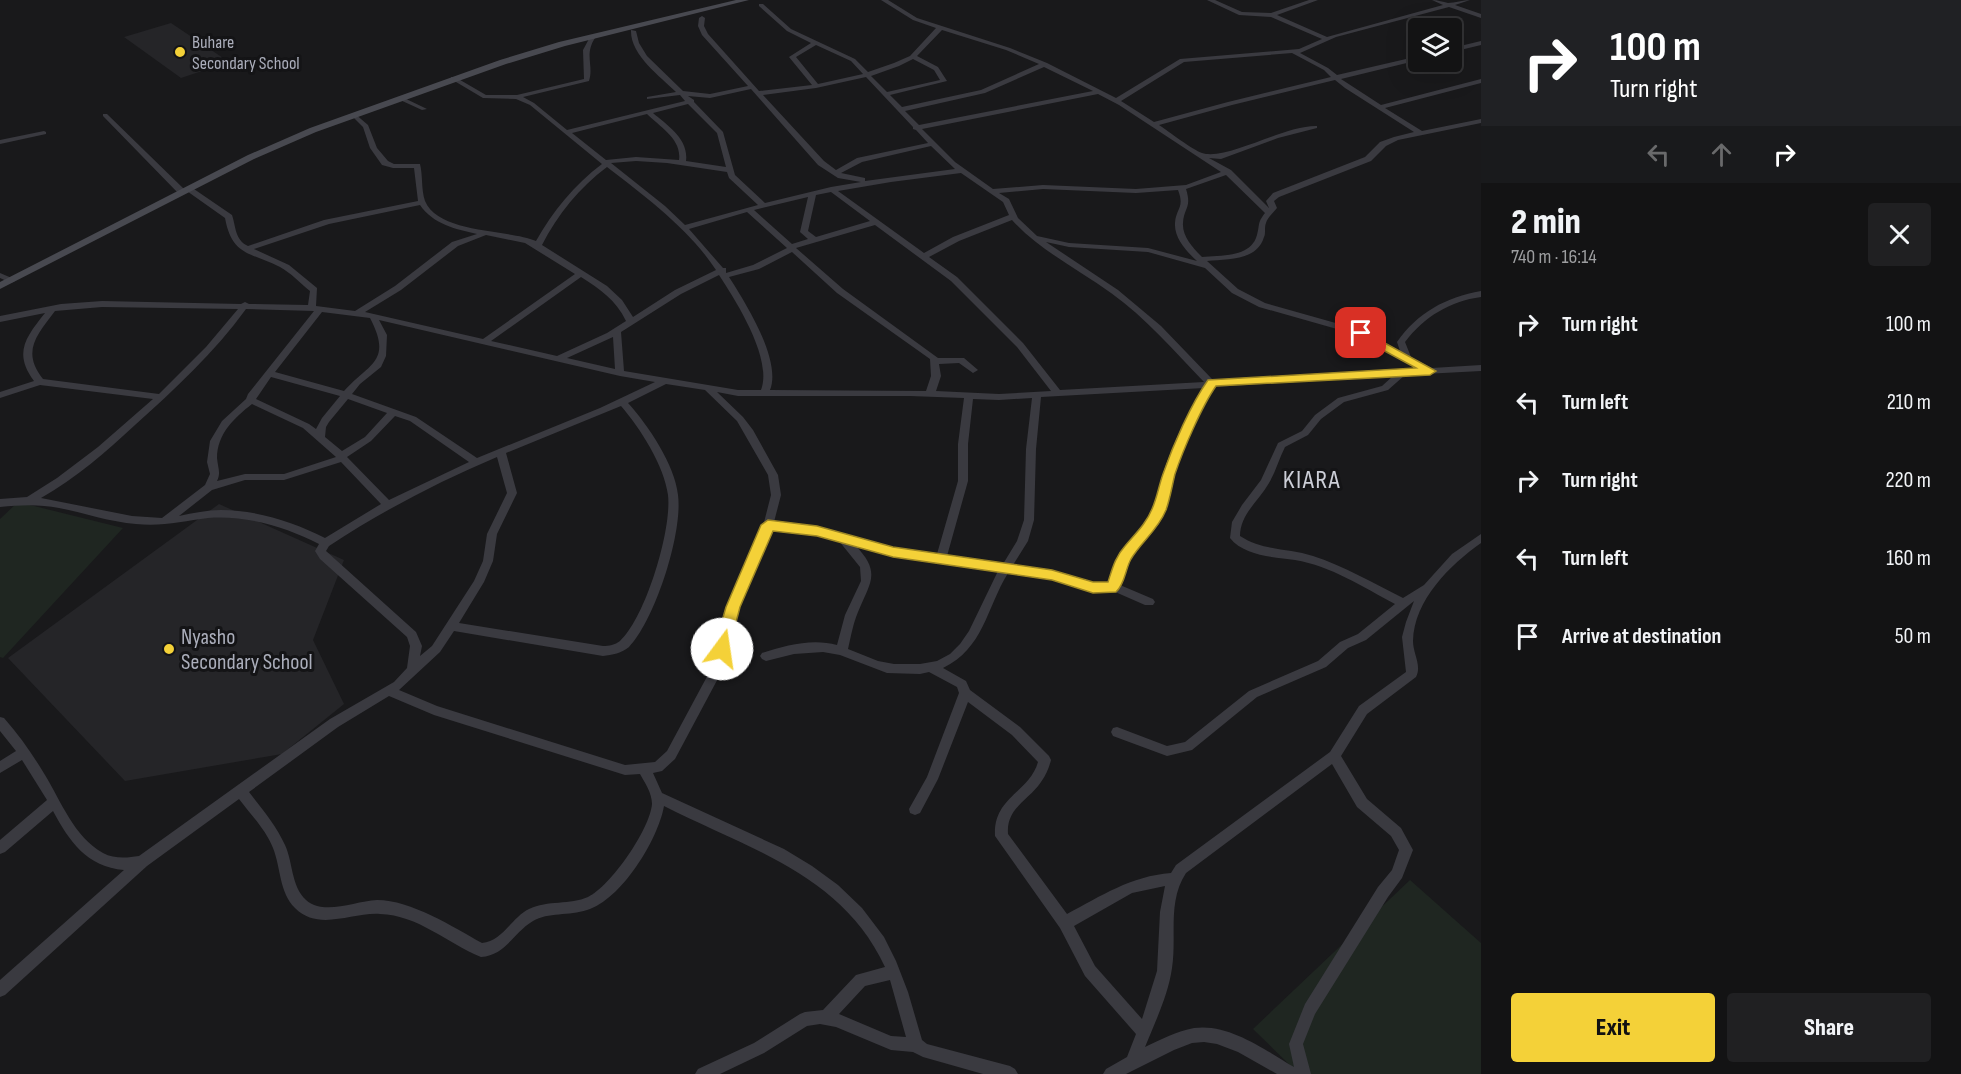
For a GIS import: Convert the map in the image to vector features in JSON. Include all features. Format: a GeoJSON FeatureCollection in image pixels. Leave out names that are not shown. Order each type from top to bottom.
{"type":"FeatureCollection","features":[{"type":"Feature","properties":{"kind":"main road"},"geometry":{"type":"LineString","coordinates":[[0,286],[251,157],[354,115],[453,78],[592,38],[745,0]]}},
{"type":"Feature","properties":{"kind":"street"},"geometry":{"type":"LineString","coordinates":[[884,0],[915,19],[1045,64],[1116,101],[1155,124],[1188,149],[1228,172],[1269,213]]}},
{"type":"Feature","properties":{"kind":"street"},"geometry":{"type":"LineString","coordinates":[[1210,0],[1237,13],[1272,15],[1328,39]]}},
{"type":"Feature","properties":{"kind":"street"},"geometry":{"type":"LineString","coordinates":[[1272,15],[1315,0]]}},
{"type":"Feature","properties":{"kind":"street"},"geometry":{"type":"LineString","coordinates":[[1435,0],[1481,16]]}},
{"type":"Feature","properties":{"kind":"street"},"geometry":{"type":"LineString","coordinates":[[1116,101],[1182,60],[1294,52],[1313,48],[1328,39],[1467,0]]}},
{"type":"Feature","properties":{"kind":"street"},"geometry":{"type":"LineString","coordinates":[[761,5],[789,30],[853,60],[931,144],[961,171],[1006,201],[1014,216],[1034,237],[1132,306],[1158,328],[1211,382]]}},
{"type":"Feature","properties":{"kind":"street"},"geometry":{"type":"LineString","coordinates":[[702,18],[701,26],[705,35],[821,163],[850,179],[872,181]]}},
{"type":"Feature","properties":{"kind":"street"},"geometry":{"type":"LineString","coordinates":[[567,132],[650,114],[710,96],[816,85],[866,73],[913,57],[925,47],[929,37],[940,28]]}},
{"type":"Feature","properties":{"kind":"street"},"geometry":{"type":"LineString","coordinates":[[633,31],[636,43],[645,57],[720,132],[730,170],[738,184],[762,205]]}},
{"type":"Feature","properties":{"kind":"street"},"geometry":{"type":"LineString","coordinates":[[453,78],[485,97],[518,97],[587,80],[584,58],[586,45],[592,38]]}},
{"type":"Feature","properties":{"kind":"street"},"geometry":{"type":"LineString","coordinates":[[814,43],[792,57],[816,85]]}},
{"type":"Feature","properties":{"kind":"street"},"geometry":{"type":"LineString","coordinates":[[1462,48],[1481,44]]}},
{"type":"Feature","properties":{"kind":"street"},"geometry":{"type":"LineString","coordinates":[[1294,52],[1326,69],[1337,79],[1422,134]]}},
{"type":"Feature","properties":{"kind":"street"},"geometry":{"type":"LineString","coordinates":[[886,94],[944,81],[942,74],[933,66],[913,57]]}},
{"type":"Feature","properties":{"kind":"street"},"geometry":{"type":"LineString","coordinates":[[1155,124],[1230,103],[1408,61]]}},
{"type":"Feature","properties":{"kind":"street"},"geometry":{"type":"LineString","coordinates":[[899,110],[983,92],[1045,64]]}},
{"type":"Feature","properties":{"kind":"street"},"geometry":{"type":"LineString","coordinates":[[1381,107],[1481,81]]}},
{"type":"Feature","properties":{"kind":"street"},"geometry":{"type":"LineString","coordinates":[[915,128],[1015,108],[1055,103],[1099,92]]}},
{"type":"Feature","properties":{"kind":"street"},"geometry":{"type":"LineString","coordinates":[[649,98],[683,94],[710,96]]}},
{"type":"Feature","properties":{"kind":"street"},"geometry":{"type":"LineString","coordinates":[[518,97],[532,104],[605,163],[651,196],[685,228],[725,272],[753,325],[765,358],[768,377],[764,393]]}},
{"type":"Feature","properties":{"kind":"street"},"geometry":{"type":"LineString","coordinates":[[400,98],[424,109]]}},
{"type":"Feature","properties":{"kind":"street"},"geometry":{"type":"LineString","coordinates":[[650,114],[681,144],[684,155],[682,162]]}},
{"type":"Feature","properties":{"kind":"street"},"geometry":{"type":"LineString","coordinates":[[105,115],[185,191],[225,213],[232,223],[234,237],[240,245],[286,267],[307,281],[314,290],[316,308],[251,396],[251,400],[218,430],[212,451],[214,474],[209,487]]}},
{"type":"Feature","properties":{"kind":"street"},"geometry":{"type":"LineString","coordinates":[[354,115],[366,126],[374,148],[385,163],[393,166],[417,166],[422,202],[427,210],[442,219],[488,234],[523,239],[538,245],[605,286],[616,296],[631,322]]}},
{"type":"Feature","properties":{"kind":"street"},"geometry":{"type":"LineString","coordinates":[[1202,259],[1251,251],[1263,236],[1262,222],[1273,208],[1270,201],[1276,195],[1368,159],[1377,148],[1391,140],[1481,122]]}},
{"type":"Feature","properties":{"kind":"street"},"geometry":{"type":"LineString","coordinates":[[1188,149],[1218,158],[1276,136],[1315,127]]}},
{"type":"Feature","properties":{"kind":"street"},"geometry":{"type":"LineString","coordinates":[[0,142],[44,133]]}},
{"type":"Feature","properties":{"kind":"street"},"geometry":{"type":"LineString","coordinates":[[836,173],[860,160],[931,144]]}},
{"type":"Feature","properties":{"kind":"street"},"geometry":{"type":"LineString","coordinates":[[538,245],[552,219],[584,182],[605,163],[633,158],[682,162],[730,170]]}},
{"type":"Feature","properties":{"kind":"street"},"geometry":{"type":"LineString","coordinates":[[685,228],[762,205],[831,189],[872,181],[961,171]]}},
{"type":"Feature","properties":{"kind":"street"},"geometry":{"type":"LineString","coordinates":[[993,191],[1043,187],[1136,191],[1192,186],[1228,172]]}},
{"type":"Feature","properties":{"kind":"street"},"geometry":{"type":"LineString","coordinates":[[1181,187],[1186,201],[1179,224],[1181,236],[1188,248],[1202,259],[1223,282],[1252,301],[1361,333],[1430,371]]}},
{"type":"Feature","properties":{"kind":"street"},"geometry":{"type":"LineString","coordinates":[[831,189],[954,279],[1020,345],[1058,394]]}},
{"type":"Feature","properties":{"kind":"street"},"geometry":{"type":"LineString","coordinates":[[813,194],[804,232],[813,239]]}},
{"type":"Feature","properties":{"kind":"street"},"geometry":{"type":"LineString","coordinates":[[247,249],[327,222],[422,202]]}},
{"type":"Feature","properties":{"kind":"street"},"geometry":{"type":"LineString","coordinates":[[748,209],[840,291],[927,351],[935,361],[936,376],[930,394]]}},
{"type":"Feature","properties":{"kind":"street"},"geometry":{"type":"LineString","coordinates":[[924,257],[956,239],[1014,216]]}},
{"type":"Feature","properties":{"kind":"street"},"geometry":{"type":"LineString","coordinates":[[559,358],[617,330],[678,292],[725,272],[756,267],[813,239],[876,222]]}},
{"type":"Feature","properties":{"kind":"street"},"geometry":{"type":"LineString","coordinates":[[358,313],[398,288],[455,244],[488,234]]}},
{"type":"Feature","properties":{"kind":"street"},"geometry":{"type":"LineString","coordinates":[[1034,237],[1070,245],[1148,250],[1210,267]]}},
{"type":"Feature","properties":{"kind":"street"},"geometry":{"type":"LineString","coordinates":[[485,341],[581,273]]}},
{"type":"Feature","properties":{"kind":"street"},"geometry":{"type":"LineString","coordinates":[[0,275],[10,281]]}},
{"type":"Feature","properties":{"kind":"street"},"geometry":{"type":"LineString","coordinates":[[1407,358],[1401,342],[1435,309],[1453,300],[1481,294]]}},
{"type":"Feature","properties":{"kind":"street"},"geometry":{"type":"LineString","coordinates":[[0,319],[52,309],[102,304],[316,308],[373,316],[662,382],[709,390],[764,393],[1037,395],[1211,382],[1481,368]]}},
{"type":"Feature","properties":{"kind":"street"},"geometry":{"type":"LineString","coordinates":[[31,499],[76,472],[160,397],[210,350],[245,305]]}},
{"type":"Feature","properties":{"kind":"street"},"geometry":{"type":"LineString","coordinates":[[40,382],[26,361],[26,353],[32,336],[52,309]]}},
{"type":"Feature","properties":{"kind":"street"},"geometry":{"type":"LineString","coordinates":[[320,439],[321,427],[357,382],[374,369],[382,356],[382,335],[373,316]]}},
{"type":"Feature","properties":{"kind":"street"},"geometry":{"type":"LineString","coordinates":[[617,330],[620,373]]}},
{"type":"Feature","properties":{"kind":"street"},"geometry":{"type":"LineString","coordinates":[[935,361],[961,360],[973,370]]}},
{"type":"Feature","properties":{"kind":"street"},"geometry":{"type":"LineString","coordinates":[[269,373],[346,395],[425,425],[476,462]]}},
{"type":"Feature","properties":{"kind":"street"},"geometry":{"type":"LineString","coordinates":[[1402,373],[1385,388],[1341,400],[1318,417],[1305,434],[1281,444],[1265,482],[1241,514],[1234,531],[1235,538],[1250,548],[1270,554],[1300,555],[1321,562],[1403,603]]}},
{"type":"Feature","properties":{"kind":"street"},"geometry":{"type":"LineString","coordinates":[[0,395],[40,382],[160,397]]}},
{"type":"Feature","properties":{"kind":"street"},"geometry":{"type":"LineString","coordinates":[[413,670],[416,646],[412,635],[324,556],[320,551],[325,543],[387,504],[476,462],[623,403],[662,382]]}},
{"type":"Feature","properties":{"kind":"street"},"geometry":{"type":"LineString","coordinates":[[1114,586],[1118,569],[1159,510],[1169,473],[1193,421],[1198,403],[1211,382]]}},
{"type":"Feature","properties":{"kind":"street"},"geometry":{"type":"LineString","coordinates":[[389,691],[434,710],[625,770],[658,767],[670,755],[716,671],[733,607],[768,525],[776,495],[774,475],[740,419],[709,390]]}},
{"type":"Feature","properties":{"kind":"street"},"geometry":{"type":"LineString","coordinates":[[766,656],[807,648],[842,651],[891,669],[932,668],[946,664],[969,645],[1004,569],[1020,548],[1028,527],[1031,436],[1037,395]]}},
{"type":"Feature","properties":{"kind":"street"},"geometry":{"type":"LineString","coordinates":[[941,558],[963,481],[963,444],[969,396]]}},
{"type":"Feature","properties":{"kind":"street"},"geometry":{"type":"LineString","coordinates":[[251,400],[306,426],[342,457],[387,504]]}},
{"type":"Feature","properties":{"kind":"street"},"geometry":{"type":"LineString","coordinates":[[451,626],[603,651],[615,650],[629,639],[646,605],[668,548],[674,503],[673,492],[649,437],[636,416],[623,403]]}},
{"type":"Feature","properties":{"kind":"street"},"geometry":{"type":"LineString","coordinates":[[166,521],[209,487],[245,477],[284,477],[342,457],[368,439],[394,412]]}},
{"type":"Feature","properties":{"kind":"street"},"geometry":{"type":"LineString","coordinates":[[0,990],[142,862],[334,723],[389,691],[436,649],[479,582],[488,561],[492,534],[510,502],[512,493],[501,452]]}},
{"type":"Feature","properties":{"kind":"street"},"geometry":{"type":"LineString","coordinates":[[0,503],[31,499],[67,503],[123,518],[166,521],[221,513],[235,514],[300,529],[325,543]]}},
{"type":"Feature","properties":{"kind":"street"},"geometry":{"type":"LineString","coordinates":[[768,525],[817,531],[874,548],[1052,575],[1093,588],[1114,586],[1149,602]]}},
{"type":"Feature","properties":{"kind":"street"},"geometry":{"type":"LineString","coordinates":[[840,537],[860,558],[868,574],[867,583],[849,619],[842,651]]}},
{"type":"Feature","properties":{"kind":"street"},"geometry":{"type":"LineString","coordinates":[[1132,1063],[1164,972],[1168,897],[1173,879],[1181,869],[1334,756],[1363,710],[1412,674],[1408,637],[1421,596],[1433,579],[1481,538]]}},
{"type":"Feature","properties":{"kind":"street"},"geometry":{"type":"LineString","coordinates":[[1117,732],[1167,752],[1188,746],[1252,694],[1322,664],[1344,645],[1362,637],[1403,603],[1427,588]]}},
{"type":"Feature","properties":{"kind":"street"},"geometry":{"type":"LineString","coordinates":[[915,809],[932,778],[964,693],[962,684],[932,668]]}},
{"type":"Feature","properties":{"kind":"street"},"geometry":{"type":"LineString","coordinates":[[964,693],[1016,730],[1045,760],[1042,773],[1015,800],[1003,816],[1000,828],[1002,836],[1065,923],[1090,971],[1143,1031]]}},
{"type":"Feature","properties":{"kind":"street"},"geometry":{"type":"LineString","coordinates":[[0,722],[23,753],[74,836],[96,856],[127,865],[142,862]]}},
{"type":"Feature","properties":{"kind":"street"},"geometry":{"type":"LineString","coordinates":[[0,768],[23,753]]}},
{"type":"Feature","properties":{"kind":"street"},"geometry":{"type":"LineString","coordinates":[[1303,1074],[1296,1044],[1310,1009],[1383,892],[1397,874],[1406,850],[1396,832],[1362,803],[1334,756]]}},
{"type":"Feature","properties":{"kind":"street"},"geometry":{"type":"LineString","coordinates":[[241,791],[272,831],[283,854],[292,890],[303,906],[332,914],[363,907],[389,908],[405,912],[481,950],[489,951],[497,947],[528,916],[591,903],[606,895],[656,817],[658,797],[644,770]]}},
{"type":"Feature","properties":{"kind":"street"},"geometry":{"type":"LineString","coordinates":[[658,797],[757,842],[826,883],[858,913],[880,942],[894,972],[916,1044],[923,1050],[1010,1074]]}},
{"type":"Feature","properties":{"kind":"street"},"geometry":{"type":"LineString","coordinates":[[0,848],[54,802]]}},
{"type":"Feature","properties":{"kind":"street"},"geometry":{"type":"LineString","coordinates":[[1065,923],[1130,885],[1153,879],[1173,879]]}},
{"type":"Feature","properties":{"kind":"street"},"geometry":{"type":"LineString","coordinates":[[826,1018],[861,980],[894,972]]}},
{"type":"Feature","properties":{"kind":"street"},"geometry":{"type":"LineString","coordinates":[[703,1074],[759,1048],[805,1019],[826,1018],[891,1043],[916,1044]]}},
{"type":"Feature","properties":{"kind":"street"},"geometry":{"type":"LineString","coordinates":[[1111,1074],[1179,1042],[1198,1036],[1243,1046],[1291,1074]]}},
{"type":"Feature","properties":{"kind":"shaded area","name":"Buhare Secondary School"},"geometry":{"type":"Polygon","coordinates":[[[171,23],[229,62],[181,78],[124,37],[171,23]]]}},
{"type":"Feature","properties":{"kind":"shaded area"},"geometry":{"type":"Polygon","coordinates":[[[18,502],[123,528],[3,658],[0,657],[0,519],[18,502]]]}},
{"type":"Feature","properties":{"kind":"shaded area","name":"Nyasho Secondary School"},"geometry":{"type":"Polygon","coordinates":[[[219,504],[344,560],[313,640],[344,704],[282,754],[125,781],[8,658],[219,504]]]}},
{"type":"Feature","properties":{"kind":"shaded area"},"geometry":{"type":"Polygon","coordinates":[[[1410,880],[1481,943],[1481,1074],[1299,1074],[1253,1029],[1410,880]]]}},
{"type":"Feature","properties":{"kind":"place","name":"Buhare Secondary School"},"geometry":{"type":"Point","coordinates":[180,52]}},
{"type":"Feature","properties":{"kind":"place","name":"Nyasho Secondary School"},"geometry":{"type":"Point","coordinates":[169,649]}},
{"type":"Feature","properties":{"kind":"district","name":"KIARA"},"geometry":{"type":"Point","coordinates":[1312,479]}},
{"type":"Feature","properties":{"kind":"route"},"geometry":{"type":"LineString","coordinates":[[722,649],[724,632],[733,607],[765,538],[768,525],[817,531],[893,552],[1052,575],[1093,588],[1111,588],[1116,584],[1118,569],[1129,550],[1141,539],[1159,510],[1169,473],[1193,421],[1198,403],[1212,382],[1430,371],[1361,333]]}}]}
